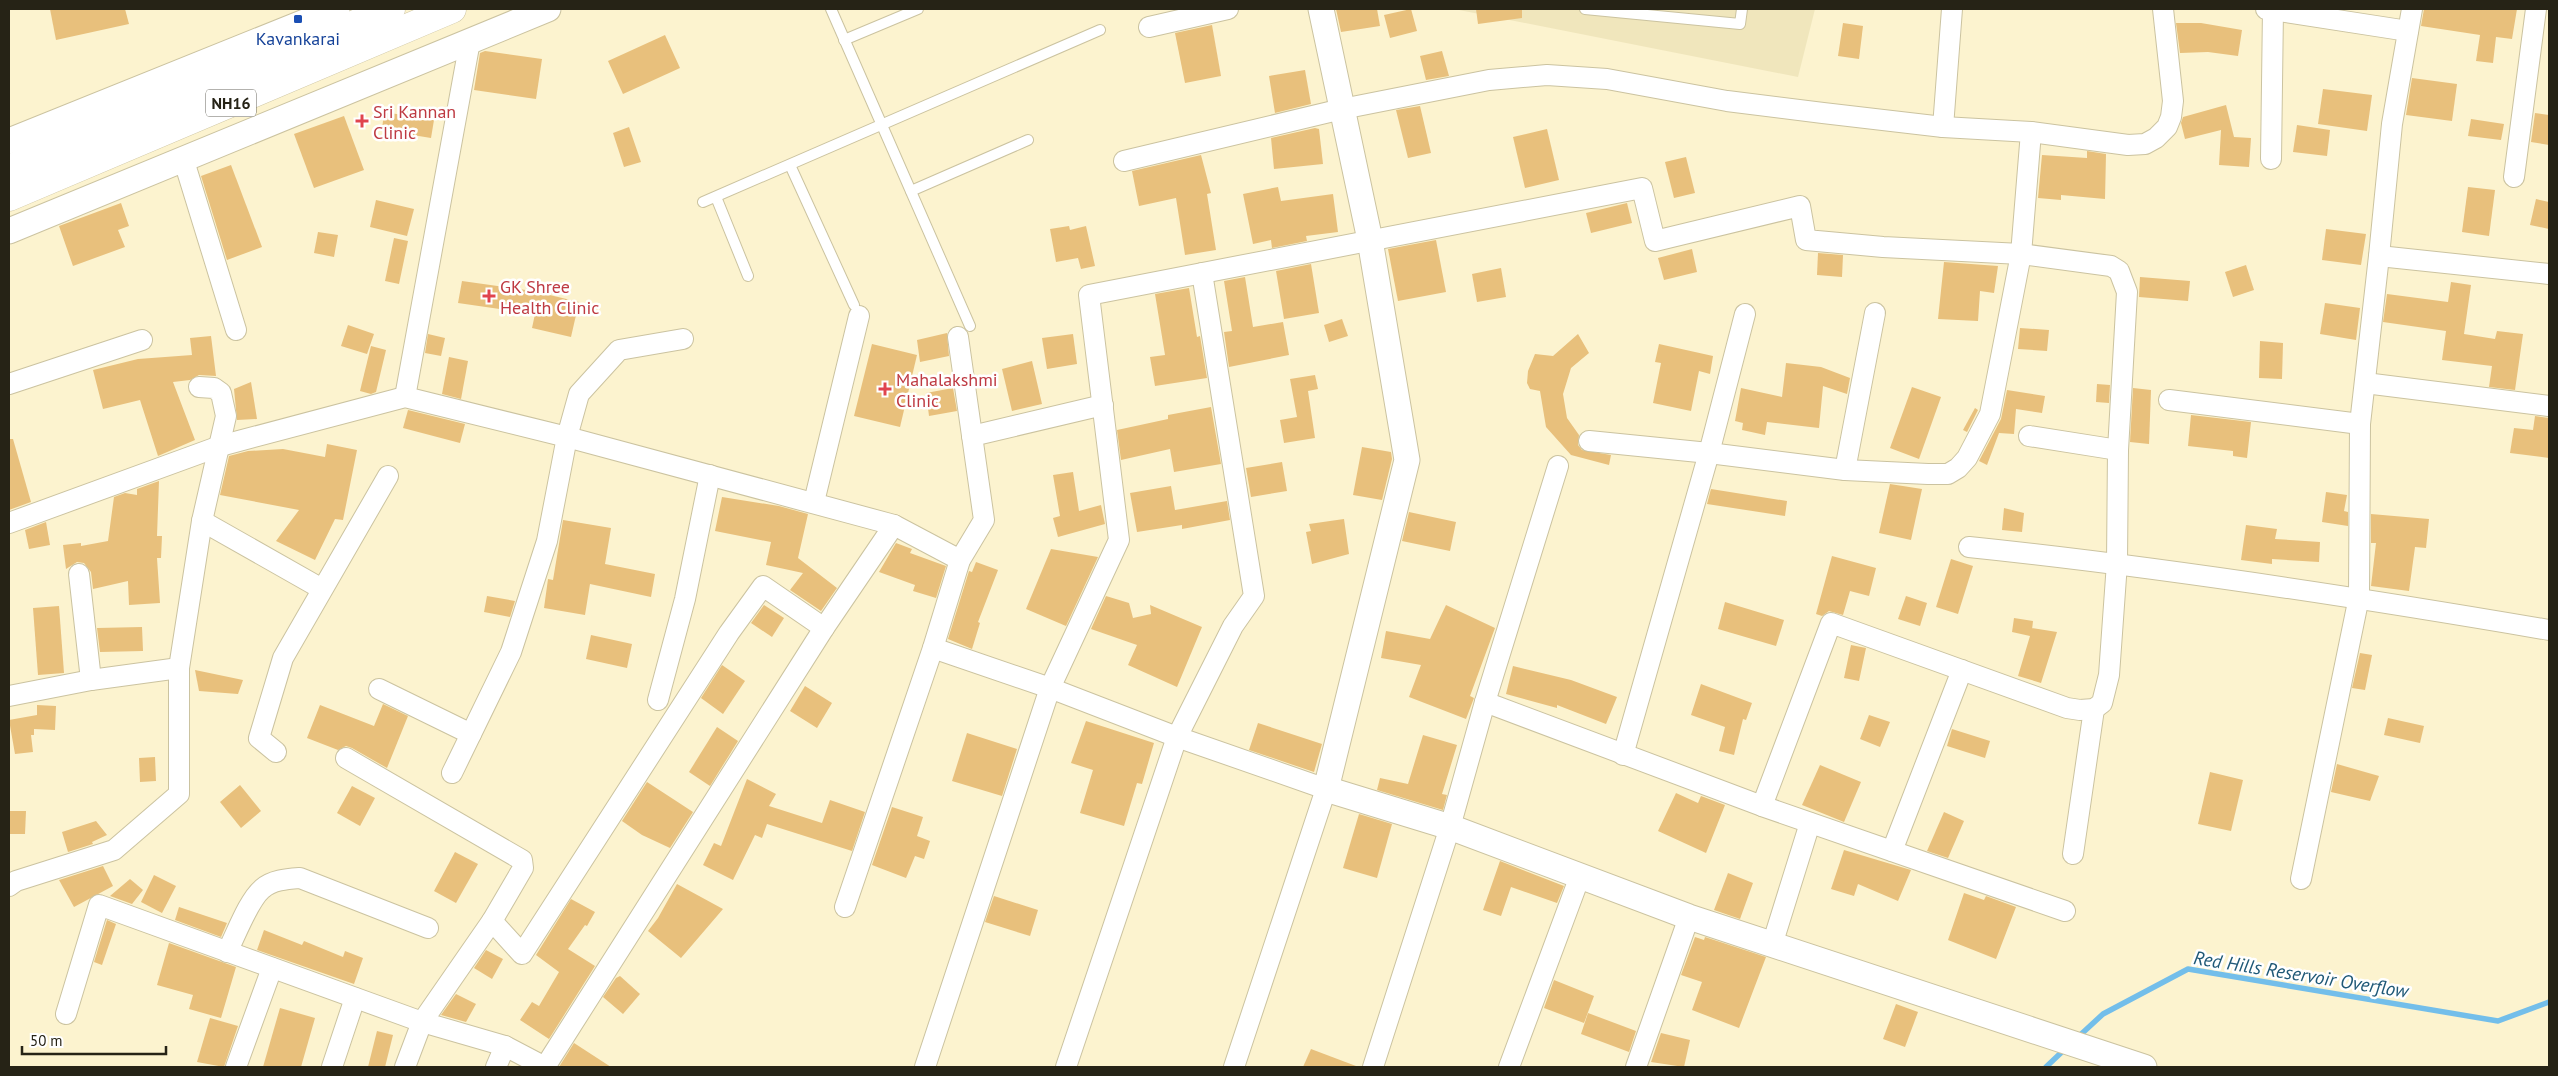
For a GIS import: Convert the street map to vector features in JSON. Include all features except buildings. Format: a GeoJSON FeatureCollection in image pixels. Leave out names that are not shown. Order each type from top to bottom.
{"type":"FeatureCollection","features":[{"type":"Feature","properties":{"kind":"highway","name":"NH16"},"geometry":{"type":"LineString","coordinates":[[9,169],[390,9]]}},
{"type":"Feature","properties":{"kind":"highway","name":"NH16"},"geometry":{"type":"LineString","coordinates":[[9,197],[452,9]]}},
{"type":"Feature","properties":{"kind":"street"},"geometry":{"type":"LineString","coordinates":[[9,141],[337,9]]}},
{"type":"Feature","properties":{"kind":"street"},"geometry":{"type":"LineString","coordinates":[[9,231],[548,9]]}},
{"type":"Feature","properties":{"kind":"street"},"geometry":{"type":"LineString","coordinates":[[1149,27],[1228,9]]}},
{"type":"Feature","properties":{"kind":"street"},"geometry":{"type":"LineString","coordinates":[[1234,1067],[1326,789],[1407,460],[1370,240],[1321,9]]}},
{"type":"Feature","properties":{"kind":"street"},"geometry":{"type":"LineString","coordinates":[[1943,127],[1952,9]]}},
{"type":"Feature","properties":{"kind":"street"},"geometry":{"type":"LineString","coordinates":[[1124,161],[1342,108],[1489,80],[1547,75],[1607,79],[1727,101],[1943,127],[2031,132],[2128,144],[2145,144],[2156,138],[2167,127],[2171,117],[2173,100],[2163,9]]}},
{"type":"Feature","properties":{"kind":"street"},"geometry":{"type":"LineString","coordinates":[[2271,159],[2271,9],[2408,31]]}},
{"type":"Feature","properties":{"kind":"street"},"geometry":{"type":"LineString","coordinates":[[2302,879],[2359,597],[2360,424],[2380,256],[2392,124],[2412,9]]}},
{"type":"Feature","properties":{"kind":"street"},"geometry":{"type":"LineString","coordinates":[[2514,177],[2540,45],[2536,9]]}},
{"type":"Feature","properties":{"kind":"street"},"geometry":{"type":"LineString","coordinates":[[405,397],[470,42]]}},
{"type":"Feature","properties":{"kind":"street"},"geometry":{"type":"LineString","coordinates":[[1589,441],[1709,453],[1845,470],[1948,474],[1967,458],[1990,414],[2021,254],[2031,132]]}},
{"type":"Feature","properties":{"kind":"street"},"geometry":{"type":"LineString","coordinates":[[184,160],[236,330]]}},
{"type":"Feature","properties":{"kind":"street"},"geometry":{"type":"LineString","coordinates":[[925,1067],[1050,688],[1119,540],[1090,295],[1642,188],[1655,240],[1800,206],[1806,240],[1883,247],[2021,254],[2111,266],[2119,271],[2124,278],[2127,292],[2118,450],[2117,563],[2109,675],[2102,703],[2094,709],[2080,710],[2067,708],[1831,623],[1762,806]]}},
{"type":"Feature","properties":{"kind":"street"},"geometry":{"type":"LineString","coordinates":[[2380,256],[2549,274]]}},
{"type":"Feature","properties":{"kind":"street"},"geometry":{"type":"LineString","coordinates":[[1066,1067],[1176,737],[1233,626],[1254,596],[1202,273]]}},
{"type":"Feature","properties":{"kind":"street"},"geometry":{"type":"LineString","coordinates":[[814,502],[856,310]]}},
{"type":"Feature","properties":{"kind":"street"},"geometry":{"type":"LineString","coordinates":[[1845,470],[1875,313]]}},
{"type":"Feature","properties":{"kind":"street"},"geometry":{"type":"LineString","coordinates":[[1623,755],[1709,453],[1744,314]]}},
{"type":"Feature","properties":{"kind":"street"},"geometry":{"type":"LineString","coordinates":[[845,907],[933,648],[960,560],[984,520],[972,436],[964,331]]}},
{"type":"Feature","properties":{"kind":"street"},"geometry":{"type":"LineString","coordinates":[[452,772],[511,652],[547,542],[567,437],[579,394],[619,350],[683,339]]}},
{"type":"Feature","properties":{"kind":"street"},"geometry":{"type":"LineString","coordinates":[[9,384],[142,340]]}},
{"type":"Feature","properties":{"kind":"street"},"geometry":{"type":"LineString","coordinates":[[2365,382],[2549,406]]}},
{"type":"Feature","properties":{"kind":"street"},"geometry":{"type":"LineString","coordinates":[[9,886],[16,880],[114,850],[179,794],[179,668],[202,521],[226,416],[221,393],[214,388],[199,388]]}},
{"type":"Feature","properties":{"kind":"street"},"geometry":{"type":"LineString","coordinates":[[9,523],[220,446],[405,397],[710,474],[894,525],[960,560]]}},
{"type":"Feature","properties":{"kind":"street"},"geometry":{"type":"LineString","coordinates":[[2169,400],[2360,424]]}},
{"type":"Feature","properties":{"kind":"street"},"geometry":{"type":"LineString","coordinates":[[972,436],[1103,405]]}},
{"type":"Feature","properties":{"kind":"street"},"geometry":{"type":"LineString","coordinates":[[2028,436],[2118,450]]}},
{"type":"Feature","properties":{"kind":"street"},"geometry":{"type":"LineString","coordinates":[[1373,1067],[1450,827],[1485,702],[1558,466]]}},
{"type":"Feature","properties":{"kind":"street"},"geometry":{"type":"LineString","coordinates":[[658,700],[685,599],[710,474]]}},
{"type":"Feature","properties":{"kind":"street"},"geometry":{"type":"LineString","coordinates":[[276,752],[259,738],[283,658],[388,476]]}},
{"type":"Feature","properties":{"kind":"street"},"geometry":{"type":"LineString","coordinates":[[202,521],[322,589]]}},
{"type":"Feature","properties":{"kind":"street"},"geometry":{"type":"LineString","coordinates":[[66,1014],[99,905],[422,1022],[505,1046],[545,1067],[824,628],[894,525]]}},
{"type":"Feature","properties":{"kind":"street"},"geometry":{"type":"LineString","coordinates":[[1969,547],[2117,563],[2359,597],[2549,630]]}},
{"type":"Feature","properties":{"kind":"street"},"geometry":{"type":"LineString","coordinates":[[79,574],[91,680]]}},
{"type":"Feature","properties":{"kind":"street"},"geometry":{"type":"LineString","coordinates":[[492,920],[522,954],[729,633],[763,586],[824,628]]}},
{"type":"Feature","properties":{"kind":"street"},"geometry":{"type":"LineString","coordinates":[[933,648],[1050,688],[1176,737],[1326,789],[1450,827],[1689,917],[2144,1067]]}},
{"type":"Feature","properties":{"kind":"street"},"geometry":{"type":"LineString","coordinates":[[9,696],[91,680],[179,668]]}},
{"type":"Feature","properties":{"kind":"street"},"geometry":{"type":"LineString","coordinates":[[1892,852],[1962,670]]}},
{"type":"Feature","properties":{"kind":"street"},"geometry":{"type":"LineString","coordinates":[[379,689],[471,734]]}},
{"type":"Feature","properties":{"kind":"street"},"geometry":{"type":"LineString","coordinates":[[1485,702],[1762,806],[2065,911]]}},
{"type":"Feature","properties":{"kind":"street"},"geometry":{"type":"LineString","coordinates":[[2073,854],[2094,709]]}},
{"type":"Feature","properties":{"kind":"street"},"geometry":{"type":"LineString","coordinates":[[346,758],[522,860],[523,868],[492,920],[422,1022],[405,1067]]}},
{"type":"Feature","properties":{"kind":"street"},"geometry":{"type":"LineString","coordinates":[[1772,945],[1810,823]]}},
{"type":"Feature","properties":{"kind":"street"},"geometry":{"type":"LineString","coordinates":[[1509,1067],[1580,876]]}},
{"type":"Feature","properties":{"kind":"street"},"geometry":{"type":"LineString","coordinates":[[227,952],[253,902],[262,889],[282,879],[300,878],[428,928]]}},
{"type":"Feature","properties":{"kind":"street"},"geometry":{"type":"LineString","coordinates":[[1643,1066],[1689,917]]}},
{"type":"Feature","properties":{"kind":"street"},"geometry":{"type":"LineString","coordinates":[[236,1067],[272,968]]}},
{"type":"Feature","properties":{"kind":"street"},"geometry":{"type":"LineString","coordinates":[[332,1067],[355,998]]}},
{"type":"Feature","properties":{"kind":"street"},"geometry":{"type":"LineString","coordinates":[[496,1067],[505,1046]]}},
{"type":"Feature","properties":{"kind":"lane"},"geometry":{"type":"LineString","coordinates":[[831,9],[910,191],[964,331]]}},
{"type":"Feature","properties":{"kind":"lane"},"geometry":{"type":"LineString","coordinates":[[844,40],[918,9]]}},
{"type":"Feature","properties":{"kind":"lane"},"geometry":{"type":"LineString","coordinates":[[1585,9],[1740,24],[1742,9]]}},
{"type":"Feature","properties":{"kind":"lane"},"geometry":{"type":"LineString","coordinates":[[704,202],[1100,30]]}},
{"type":"Feature","properties":{"kind":"lane"},"geometry":{"type":"LineString","coordinates":[[910,191],[1028,140]]}},
{"type":"Feature","properties":{"kind":"lane"},"geometry":{"type":"LineString","coordinates":[[790,165],[856,310]]}},
{"type":"Feature","properties":{"kind":"lane"},"geometry":{"type":"LineString","coordinates":[[716,197],[748,276]]}},
{"type":"Feature","properties":{"kind":"shaded area"},"geometry":{"type":"Polygon","coordinates":[[[1454,9],[1815,9],[1798,77],[1454,9]]]}},
{"type":"Feature","properties":{"kind":"waterway","name":"Red Hills Reservoir Overflow"},"geometry":{"type":"LineString","coordinates":[[2077,1038],[2103,1014],[2188,969],[2498,1021],[2549,1002]]}},
{"type":"Feature","properties":{"kind":"waterway","name":"Red Hills Reservoir Overflow"},"geometry":{"type":"LineString","coordinates":[[2046,1067],[2065,1049]]}},
{"type":"Feature","properties":{"kind":"place","name":"Kavankarai"},"geometry":{"type":"Point","coordinates":[298,19]}},
{"type":"Feature","properties":{"kind":"place","name":"Sri Kannan Clinic"},"geometry":{"type":"Point","coordinates":[362,121]}},
{"type":"Feature","properties":{"kind":"place","name":"GK Shree Health Clinic"},"geometry":{"type":"Point","coordinates":[489,296]}},
{"type":"Feature","properties":{"kind":"place","name":"Mahalakshmi Clinic"},"geometry":{"type":"Point","coordinates":[885,389]}}]}
